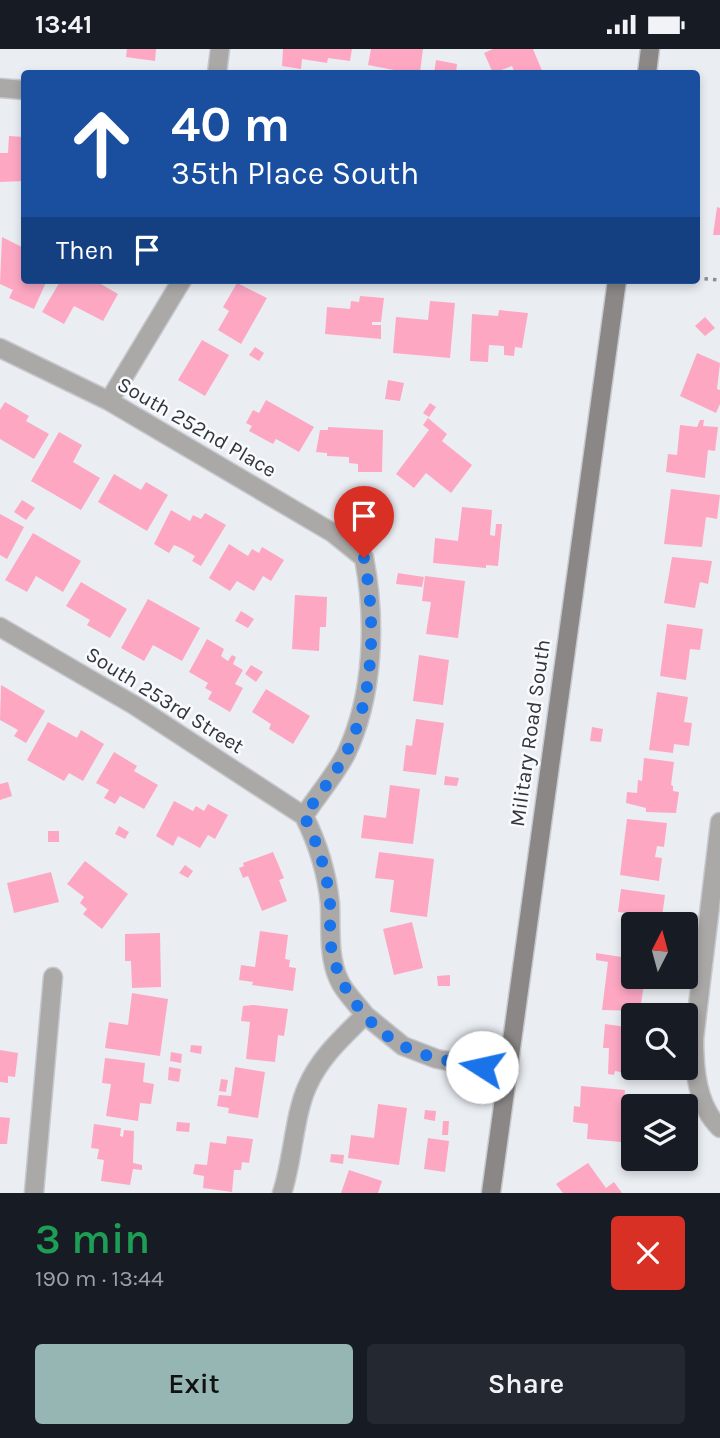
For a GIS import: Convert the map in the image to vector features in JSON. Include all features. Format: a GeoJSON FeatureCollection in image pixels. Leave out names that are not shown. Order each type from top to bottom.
{"type":"FeatureCollection","features":[{"type":"Feature","properties":{"kind":"main road"},"geometry":{"type":"LineString","coordinates":[[647,70],[650,49]]}},
{"type":"Feature","properties":{"kind":"main road","name":"Military Road South"},"geometry":{"type":"LineString","coordinates":[[491,1193],[505,1071],[616,284]]}},
{"type":"Feature","properties":{"kind":"street"},"geometry":{"type":"LineString","coordinates":[[217,70],[220,49]]}},
{"type":"Feature","properties":{"kind":"street"},"geometry":{"type":"LineString","coordinates":[[0,88],[21,90]]}},
{"type":"Feature","properties":{"kind":"street"},"geometry":{"type":"LineString","coordinates":[[109,401],[180,284]]}},
{"type":"Feature","properties":{"kind":"street","name":"South 252nd Place"},"geometry":{"type":"LineString","coordinates":[[0,348],[109,401],[333,533],[364,558],[372,608],[363,699],[346,754],[304,816]]}},
{"type":"Feature","properties":{"kind":"street","name":"South 253rd Street"},"geometry":{"type":"LineString","coordinates":[[0,627],[134,705],[304,816]]}},
{"type":"Feature","properties":{"kind":"street"},"geometry":{"type":"LineString","coordinates":[[304,816],[316,841],[324,868],[330,902],[331,945],[338,979],[365,1015],[403,1046],[437,1059],[505,1071]]}},
{"type":"Feature","properties":{"kind":"street"},"geometry":{"type":"LineString","coordinates":[[716,1124],[694,1074],[694,1039],[720,822]]}},
{"type":"Feature","properties":{"kind":"street"},"geometry":{"type":"LineString","coordinates":[[33,1193],[53,977]]}},
{"type":"Feature","properties":{"kind":"street"},"geometry":{"type":"LineString","coordinates":[[282,1193],[290,1170],[306,1088],[325,1055],[365,1015]]}},
{"type":"Feature","properties":{"kind":"path"},"geometry":{"type":"LineString","coordinates":[[700,278],[720,280]]}},
{"type":"Feature","properties":{"kind":"building"},"geometry":{"type":"Polygon","coordinates":[[[127,49],[156,49],[155,61],[126,57],[127,49]]]}},
{"type":"Feature","properties":{"kind":"building"},"geometry":{"type":"Polygon","coordinates":[[[283,49],[352,49],[350,61],[328,58],[327,63],[302,59],[301,69],[282,66],[283,49]]]}},
{"type":"Feature","properties":{"kind":"building"},"geometry":{"type":"Polygon","coordinates":[[[371,49],[423,49],[420,70],[394,70],[368,65],[371,49]]]}},
{"type":"Feature","properties":{"kind":"building"},"geometry":{"type":"Polygon","coordinates":[[[493,49],[533,49],[542,70],[514,70],[512,66],[492,70],[484,53],[493,49]]]}},
{"type":"Feature","properties":{"kind":"building"},"geometry":{"type":"Polygon","coordinates":[[[436,60],[457,64],[456,70],[434,70],[436,60]]]}},
{"type":"Feature","properties":{"kind":"building"},"geometry":{"type":"Polygon","coordinates":[[[9,136],[21,137],[21,181],[0,182],[0,153],[8,153],[9,136]]]}},
{"type":"Feature","properties":{"kind":"building"},"geometry":{"type":"Polygon","coordinates":[[[717,207],[720,208],[720,235],[713,235],[717,207]]]}},
{"type":"Feature","properties":{"kind":"building"},"geometry":{"type":"Polygon","coordinates":[[[2,237],[21,246],[21,284],[45,284],[34,309],[9,298],[13,290],[0,284],[2,237]]]}},
{"type":"Feature","properties":{"kind":"building"},"geometry":{"type":"Polygon","coordinates":[[[59,284],[101,284],[118,294],[103,321],[74,306],[64,324],[42,312],[59,284]]]}},
{"type":"Feature","properties":{"kind":"building"},"geometry":{"type":"Polygon","coordinates":[[[236,284],[267,298],[241,344],[218,330],[229,311],[223,307],[236,284]]]}},
{"type":"Feature","properties":{"kind":"building"},"geometry":{"type":"Polygon","coordinates":[[[360,296],[384,298],[381,322],[372,322],[372,325],[381,325],[381,339],[325,334],[327,307],[350,309],[351,301],[359,302],[360,296]]]}},
{"type":"Feature","properties":{"kind":"building"},"geometry":{"type":"Polygon","coordinates":[[[430,301],[455,303],[450,358],[393,353],[396,317],[428,320],[430,301]]]}},
{"type":"Feature","properties":{"kind":"building"},"geometry":{"type":"Polygon","coordinates":[[[499,310],[528,313],[522,348],[515,347],[514,356],[504,355],[504,346],[489,345],[488,362],[470,361],[472,314],[498,316],[499,310]]]}},
{"type":"Feature","properties":{"kind":"building"},"geometry":{"type":"Polygon","coordinates":[[[705,317],[715,328],[705,336],[695,326],[705,317]]]}},
{"type":"Feature","properties":{"kind":"building"},"geometry":{"type":"Polygon","coordinates":[[[202,340],[229,355],[205,396],[178,380],[202,340]]]}},
{"type":"Feature","properties":{"kind":"building"},"geometry":{"type":"Polygon","coordinates":[[[255,347],[264,353],[259,361],[249,355],[255,347]]]}},
{"type":"Feature","properties":{"kind":"building"},"geometry":{"type":"Polygon","coordinates":[[[697,353],[720,363],[717,389],[720,390],[720,404],[716,413],[680,396],[697,353]]]}},
{"type":"Feature","properties":{"kind":"building"},"geometry":{"type":"Polygon","coordinates":[[[388,380],[404,383],[400,401],[385,399],[388,380]]]}},
{"type":"Feature","properties":{"kind":"building"},"geometry":{"type":"Polygon","coordinates":[[[266,400],[314,427],[299,452],[276,439],[273,444],[249,431],[252,426],[246,423],[253,410],[259,413],[266,400]]]}},
{"type":"Feature","properties":{"kind":"building"},"geometry":{"type":"Polygon","coordinates":[[[5,402],[29,416],[26,421],[49,434],[34,459],[0,439],[0,410],[5,402]]]}},
{"type":"Feature","properties":{"kind":"building"},"geometry":{"type":"Polygon","coordinates":[[[430,403],[436,407],[429,417],[423,413],[430,403]]]}},
{"type":"Feature","properties":{"kind":"building"},"geometry":{"type":"Polygon","coordinates":[[[428,418],[447,434],[442,441],[472,465],[451,493],[426,473],[414,488],[396,474],[429,430],[423,425],[428,418]]]}},
{"type":"Feature","properties":{"kind":"building"},"geometry":{"type":"Polygon","coordinates":[[[700,420],[704,420],[703,426],[718,427],[715,451],[708,450],[705,478],[666,472],[668,454],[677,455],[680,425],[697,427],[700,420]]]}},
{"type":"Feature","properties":{"kind":"building"},"geometry":{"type":"Polygon","coordinates":[[[328,427],[383,430],[382,472],[358,472],[358,464],[349,463],[349,457],[327,456],[327,453],[316,452],[320,430],[328,430],[328,427]]]}},
{"type":"Feature","properties":{"kind":"building"},"geometry":{"type":"Polygon","coordinates":[[[59,432],[82,445],[73,462],[100,478],[81,510],[31,481],[59,432]]]}},
{"type":"Feature","properties":{"kind":"building"},"geometry":{"type":"Polygon","coordinates":[[[114,474],[141,490],[146,482],[168,495],[147,531],[98,502],[114,474]]]}},
{"type":"Feature","properties":{"kind":"building"},"geometry":{"type":"Polygon","coordinates":[[[671,489],[720,495],[717,519],[706,517],[702,547],[664,544],[671,489]]]}},
{"type":"Feature","properties":{"kind":"building"},"geometry":{"type":"Polygon","coordinates":[[[22,500],[35,508],[26,520],[14,512],[22,500]]]}},
{"type":"Feature","properties":{"kind":"building"},"geometry":{"type":"Polygon","coordinates":[[[462,507],[492,510],[490,535],[495,536],[496,524],[502,524],[498,566],[486,565],[486,568],[433,563],[435,538],[458,541],[462,507]]]}},
{"type":"Feature","properties":{"kind":"building"},"geometry":{"type":"Polygon","coordinates":[[[171,510],[190,521],[193,515],[201,519],[205,513],[226,525],[201,566],[192,561],[195,556],[181,548],[174,545],[169,553],[154,544],[171,510]]]}},
{"type":"Feature","properties":{"kind":"building"},"geometry":{"type":"Polygon","coordinates":[[[0,514],[24,527],[7,559],[0,555],[0,514]]]}},
{"type":"Feature","properties":{"kind":"building"},"geometry":{"type":"Polygon","coordinates":[[[33,533],[81,561],[63,592],[36,576],[27,592],[5,580],[33,533]]]}},
{"type":"Feature","properties":{"kind":"building"},"geometry":{"type":"Polygon","coordinates":[[[229,544],[248,556],[252,549],[259,553],[262,547],[284,560],[271,581],[263,576],[254,591],[237,581],[230,591],[209,578],[229,544]]]}},
{"type":"Feature","properties":{"kind":"building"},"geometry":{"type":"Polygon","coordinates":[[[672,557],[712,561],[708,584],[700,582],[695,608],[664,603],[672,557]]]}},
{"type":"Feature","properties":{"kind":"building"},"geometry":{"type":"Polygon","coordinates":[[[398,573],[424,577],[422,587],[396,584],[398,573]]]}},
{"type":"Feature","properties":{"kind":"building"},"geometry":{"type":"Polygon","coordinates":[[[425,576],[465,581],[458,638],[426,634],[431,602],[422,601],[425,576]]]}},
{"type":"Feature","properties":{"kind":"building"},"geometry":{"type":"Polygon","coordinates":[[[81,582],[127,609],[110,638],[87,625],[90,620],[66,606],[81,582]]]}},
{"type":"Feature","properties":{"kind":"building"},"geometry":{"type":"Polygon","coordinates":[[[295,595],[327,597],[326,627],[320,627],[319,651],[292,649],[295,595]]]}},
{"type":"Feature","properties":{"kind":"building"},"geometry":{"type":"Polygon","coordinates":[[[148,599],[200,628],[182,661],[153,645],[144,661],[121,648],[148,599]]]}},
{"type":"Feature","properties":{"kind":"building"},"geometry":{"type":"Polygon","coordinates":[[[241,611],[254,619],[248,628],[235,621],[241,611]]]}},
{"type":"Feature","properties":{"kind":"building"},"geometry":{"type":"Polygon","coordinates":[[[667,624],[703,629],[700,650],[690,649],[686,680],[660,676],[667,624]]]}},
{"type":"Feature","properties":{"kind":"building"},"geometry":{"type":"Polygon","coordinates":[[[207,639],[224,649],[221,656],[228,661],[232,655],[236,657],[233,664],[243,670],[235,684],[243,688],[230,712],[208,699],[212,692],[205,688],[208,683],[189,672],[207,639]]]}},
{"type":"Feature","properties":{"kind":"building"},"geometry":{"type":"Polygon","coordinates":[[[419,655],[449,660],[443,705],[413,701],[419,655]]]}},
{"type":"Feature","properties":{"kind":"building"},"geometry":{"type":"Polygon","coordinates":[[[251,665],[263,672],[256,682],[245,674],[251,665]]]}},
{"type":"Feature","properties":{"kind":"building"},"geometry":{"type":"Polygon","coordinates":[[[1,685],[45,711],[26,743],[14,736],[18,730],[0,720],[1,685]]]}},
{"type":"Feature","properties":{"kind":"building"},"geometry":{"type":"Polygon","coordinates":[[[266,689],[310,716],[293,744],[269,729],[271,724],[252,712],[266,689]]]}},
{"type":"Feature","properties":{"kind":"building"},"geometry":{"type":"Polygon","coordinates":[[[657,692],[688,697],[684,722],[692,723],[689,746],[674,744],[673,753],[649,750],[657,692]]]}},
{"type":"Feature","properties":{"kind":"building"},"geometry":{"type":"Polygon","coordinates":[[[416,719],[444,723],[436,775],[403,771],[406,745],[412,746],[416,719]]]}},
{"type":"Feature","properties":{"kind":"building"},"geometry":{"type":"Polygon","coordinates":[[[48,722],[77,738],[81,730],[104,744],[83,781],[69,773],[64,781],[27,760],[48,722]]]}},
{"type":"Feature","properties":{"kind":"building"},"geometry":{"type":"Polygon","coordinates":[[[592,727],[603,729],[601,742],[590,741],[592,727]]]}},
{"type":"Feature","properties":{"kind":"building"},"geometry":{"type":"Polygon","coordinates":[[[114,752],[137,766],[134,771],[158,785],[144,809],[120,796],[115,804],[104,798],[109,790],[96,783],[114,752]]]}},
{"type":"Feature","properties":{"kind":"building"},"geometry":{"type":"Polygon","coordinates":[[[644,758],[674,762],[671,785],[673,791],[679,792],[676,813],[646,812],[646,808],[626,803],[627,792],[637,793],[638,780],[642,781],[644,758]]]}},
{"type":"Feature","properties":{"kind":"building"},"geometry":{"type":"Polygon","coordinates":[[[445,776],[459,778],[457,786],[444,785],[445,776]]]}},
{"type":"Feature","properties":{"kind":"building"},"geometry":{"type":"Polygon","coordinates":[[[8,782],[12,796],[0,800],[0,784],[8,782]]]}},
{"type":"Feature","properties":{"kind":"building"},"geometry":{"type":"Polygon","coordinates":[[[390,785],[420,789],[413,844],[361,838],[364,815],[386,818],[390,785]]]}},
{"type":"Feature","properties":{"kind":"building"},"geometry":{"type":"Polygon","coordinates":[[[174,801],[193,811],[196,806],[204,811],[208,804],[228,815],[215,839],[208,835],[200,848],[178,836],[173,846],[156,836],[174,801]]]}},
{"type":"Feature","properties":{"kind":"building"},"geometry":{"type":"Polygon","coordinates":[[[627,819],[667,823],[664,847],[657,846],[655,857],[662,858],[659,881],[620,875],[627,819]]]}},
{"type":"Feature","properties":{"kind":"building"},"geometry":{"type":"Polygon","coordinates":[[[119,826],[129,832],[125,839],[115,834],[119,826]]]}},
{"type":"Feature","properties":{"kind":"building"},"geometry":{"type":"Polygon","coordinates":[[[48,831],[59,831],[59,842],[48,842],[48,831]]]}},
{"type":"Feature","properties":{"kind":"building"},"geometry":{"type":"Polygon","coordinates":[[[273,852],[284,878],[279,880],[287,901],[262,911],[248,876],[243,878],[239,868],[244,866],[243,863],[273,852]]]}},
{"type":"Feature","properties":{"kind":"building"},"geometry":{"type":"Polygon","coordinates":[[[379,852],[434,859],[427,917],[390,912],[394,880],[375,878],[379,852]]]}},
{"type":"Feature","properties":{"kind":"building"},"geometry":{"type":"Polygon","coordinates":[[[85,861],[128,894],[102,929],[83,914],[87,909],[80,903],[84,897],[67,884],[85,861]]]}},
{"type":"Feature","properties":{"kind":"building"},"geometry":{"type":"Polygon","coordinates":[[[185,865],[193,871],[188,878],[179,873],[185,865]]]}},
{"type":"Feature","properties":{"kind":"building"},"geometry":{"type":"Polygon","coordinates":[[[51,872],[59,902],[14,913],[7,883],[51,872]]]}},
{"type":"Feature","properties":{"kind":"building"},"geometry":{"type":"Polygon","coordinates":[[[621,889],[665,895],[663,912],[618,912],[621,889]]]}},
{"type":"Feature","properties":{"kind":"building"},"geometry":{"type":"Polygon","coordinates":[[[412,922],[423,968],[394,975],[383,929],[412,922]]]}},
{"type":"Feature","properties":{"kind":"building"},"geometry":{"type":"Polygon","coordinates":[[[260,931],[288,935],[285,959],[290,960],[289,967],[296,968],[293,991],[252,985],[253,982],[239,980],[241,965],[255,967],[260,931]]]}},
{"type":"Feature","properties":{"kind":"building"},"geometry":{"type":"Polygon","coordinates":[[[160,933],[161,987],[132,988],[131,961],[125,961],[125,934],[160,933]]]}},
{"type":"Feature","properties":{"kind":"building"},"geometry":{"type":"Polygon","coordinates":[[[596,953],[621,957],[621,989],[643,989],[641,1003],[621,1003],[621,1010],[602,1010],[608,962],[596,960],[596,953]]]}},
{"type":"Feature","properties":{"kind":"building"},"geometry":{"type":"Polygon","coordinates":[[[450,975],[450,986],[438,986],[437,976],[450,975]]]}},
{"type":"Feature","properties":{"kind":"building"},"geometry":{"type":"Polygon","coordinates":[[[132,993],[168,999],[160,1056],[105,1048],[109,1022],[128,1025],[132,993]]]}},
{"type":"Feature","properties":{"kind":"building"},"geometry":{"type":"Polygon","coordinates":[[[243,1006],[288,1009],[284,1036],[278,1035],[275,1062],[246,1059],[250,1022],[241,1021],[243,1006]]]}},
{"type":"Feature","properties":{"kind":"building"},"geometry":{"type":"Polygon","coordinates":[[[605,1024],[621,1026],[621,1072],[608,1074],[609,1048],[603,1048],[605,1024]]]}},
{"type":"Feature","properties":{"kind":"building"},"geometry":{"type":"Polygon","coordinates":[[[191,1045],[202,1046],[201,1054],[190,1052],[191,1045]]]}},
{"type":"Feature","properties":{"kind":"building"},"geometry":{"type":"Polygon","coordinates":[[[0,1050],[18,1053],[15,1077],[8,1076],[8,1083],[0,1082],[0,1050]]]}},
{"type":"Feature","properties":{"kind":"building"},"geometry":{"type":"Polygon","coordinates":[[[171,1052],[182,1054],[181,1063],[170,1061],[171,1052]]]}},
{"type":"Feature","properties":{"kind":"building"},"geometry":{"type":"Polygon","coordinates":[[[105,1058],[145,1063],[143,1082],[154,1084],[151,1104],[140,1103],[138,1121],[106,1116],[111,1084],[102,1083],[105,1058]]]}},
{"type":"Feature","properties":{"kind":"building"},"geometry":{"type":"Polygon","coordinates":[[[169,1067],[181,1069],[179,1082],[168,1080],[169,1067]]]}},
{"type":"Feature","properties":{"kind":"building"},"geometry":{"type":"Polygon","coordinates":[[[235,1067],[265,1072],[258,1118],[228,1113],[229,1108],[217,1106],[219,1095],[231,1096],[235,1067]]]}},
{"type":"Feature","properties":{"kind":"building"},"geometry":{"type":"Polygon","coordinates":[[[221,1079],[228,1080],[226,1092],[219,1091],[221,1079]]]}},
{"type":"Feature","properties":{"kind":"building"},"geometry":{"type":"Polygon","coordinates":[[[581,1086],[625,1090],[625,1094],[621,1094],[621,1142],[587,1139],[588,1124],[573,1122],[574,1106],[580,1107],[581,1086]]]}},
{"type":"Feature","properties":{"kind":"building"},"geometry":{"type":"Polygon","coordinates":[[[378,1104],[407,1108],[399,1165],[348,1158],[351,1135],[374,1138],[378,1104]]]}},
{"type":"Feature","properties":{"kind":"building"},"geometry":{"type":"Polygon","coordinates":[[[425,1110],[436,1111],[435,1121],[424,1119],[425,1110]]]}},
{"type":"Feature","properties":{"kind":"building"},"geometry":{"type":"Polygon","coordinates":[[[0,1117],[10,1118],[7,1144],[0,1144],[0,1117]]]}},
{"type":"Feature","properties":{"kind":"building"},"geometry":{"type":"Polygon","coordinates":[[[443,1121],[449,1121],[448,1135],[442,1135],[443,1121]]]}},
{"type":"Feature","properties":{"kind":"building"},"geometry":{"type":"Polygon","coordinates":[[[177,1122],[190,1123],[189,1132],[176,1131],[177,1122]]]}},
{"type":"Feature","properties":{"kind":"building"},"geometry":{"type":"Polygon","coordinates":[[[94,1124],[121,1128],[120,1136],[123,1137],[124,1130],[134,1131],[133,1163],[142,1165],[142,1170],[133,1169],[130,1185],[101,1181],[104,1160],[97,1159],[99,1149],[91,1148],[94,1124]]]}},
{"type":"Feature","properties":{"kind":"building"},"geometry":{"type":"Polygon","coordinates":[[[227,1136],[253,1139],[249,1163],[242,1162],[241,1170],[234,1170],[232,1192],[203,1188],[204,1176],[193,1174],[195,1164],[207,1165],[210,1142],[226,1144],[227,1136]]]}},
{"type":"Feature","properties":{"kind":"building"},"geometry":{"type":"Polygon","coordinates":[[[428,1138],[449,1141],[445,1172],[424,1169],[428,1138]]]}},
{"type":"Feature","properties":{"kind":"building"},"geometry":{"type":"Polygon","coordinates":[[[331,1154],[344,1155],[343,1164],[330,1162],[331,1154]]]}},
{"type":"Feature","properties":{"kind":"building"},"geometry":{"type":"Polygon","coordinates":[[[588,1163],[606,1188],[614,1182],[622,1193],[563,1193],[556,1184],[588,1163]]]}},
{"type":"Feature","properties":{"kind":"building"},"geometry":{"type":"Polygon","coordinates":[[[349,1170],[382,1181],[378,1193],[341,1193],[349,1170]]]}},
{"type":"Feature","properties":{"kind":"route"},"geometry":{"type":"LineString","coordinates":[[364,558],[372,596],[366,688],[346,754],[304,816],[316,841],[324,868],[330,902],[331,945],[338,979],[365,1015],[403,1046],[437,1059],[482,1067]]}}]}
